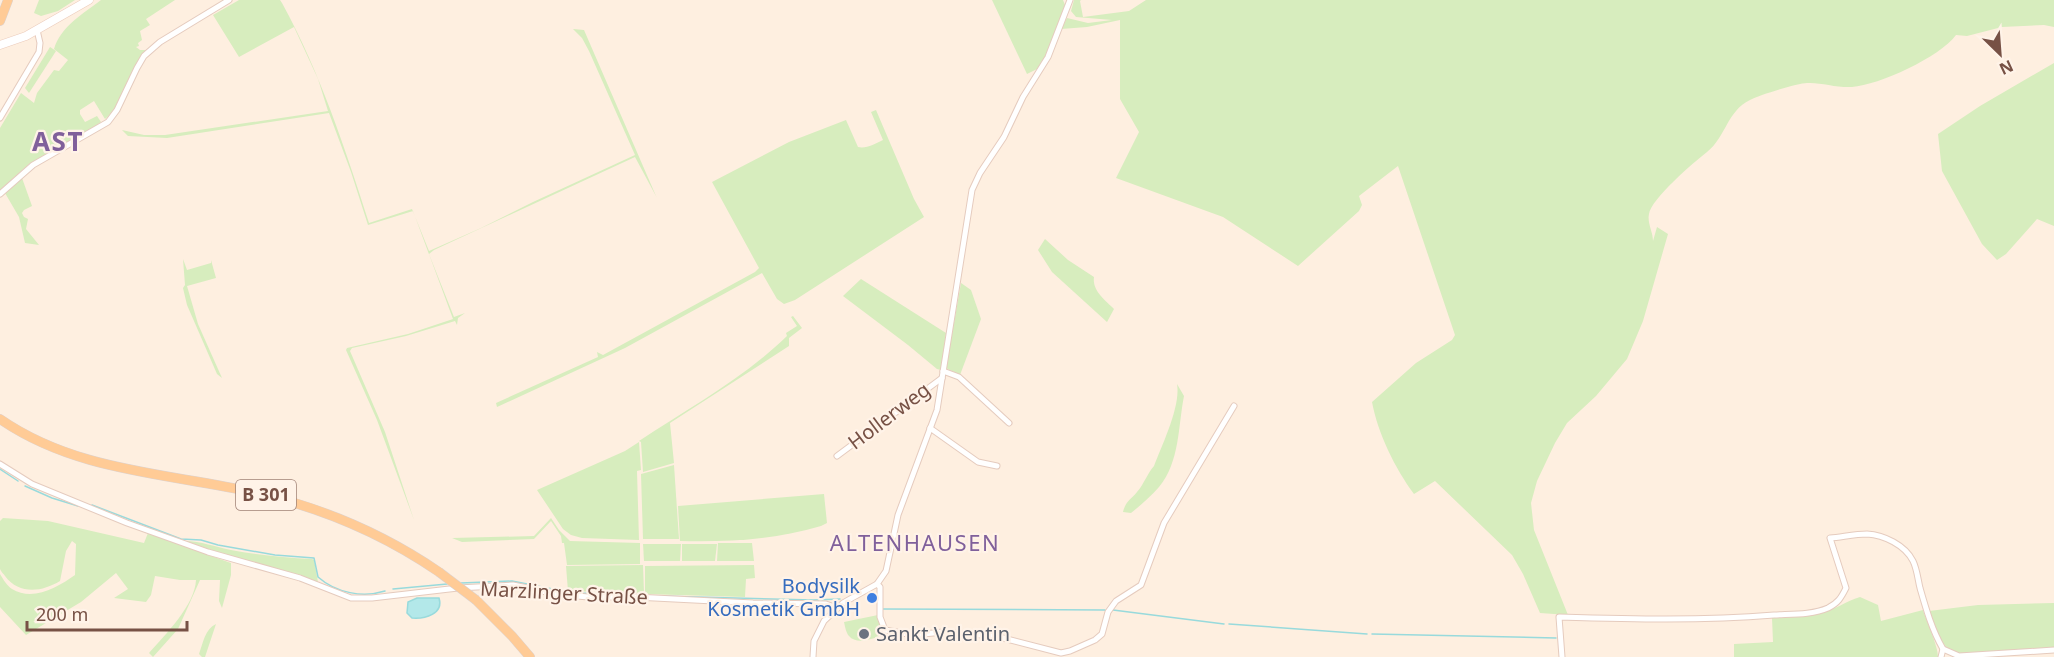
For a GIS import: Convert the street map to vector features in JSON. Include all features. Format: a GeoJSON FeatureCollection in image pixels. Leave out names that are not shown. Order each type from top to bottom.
{"type":"FeatureCollection","features":[{"type":"Feature","properties":{"kind":"main road"},"geometry":{"type":"LineString","coordinates":[[0,21],[8,0]]}},
{"type":"Feature","properties":{"kind":"main road"},"geometry":{"type":"LineString","coordinates":[[0,45],[37,30],[89,0]]}},
{"type":"Feature","properties":{"kind":"main road","name":"B 301"},"geometry":{"type":"LineString","coordinates":[[0,419],[46,445],[99,464],[243,490],[315,508],[382,538],[419,558],[476,600],[530,657]]}},
{"type":"Feature","properties":{"kind":"street"},"geometry":{"type":"LineString","coordinates":[[0,194],[33,165],[108,122],[117,110],[144,56],[160,42],[229,0]]}},
{"type":"Feature","properties":{"kind":"street"},"geometry":{"type":"LineString","coordinates":[[813,657],[816,634],[824,621],[837,608],[877,584],[886,571],[898,515],[936,410],[972,190],[980,173],[1004,137],[1023,97],[1048,57],[1069,0]]}},
{"type":"Feature","properties":{"kind":"street"},"geometry":{"type":"LineString","coordinates":[[0,118],[39,52],[40,43],[37,30]]}},
{"type":"Feature","properties":{"kind":"street"},"geometry":{"type":"LineString","coordinates":[[943,374],[959,376],[1009,423]]}},
{"type":"Feature","properties":{"kind":"street","name":"Hollerweg"},"geometry":{"type":"LineString","coordinates":[[837,456],[943,374]]}},
{"type":"Feature","properties":{"kind":"street"},"geometry":{"type":"LineString","coordinates":[[877,584],[880,587],[880,617],[885,630],[891,632],[914,635],[942,632],[995,636],[1061,653],[1095,640],[1102,634],[1108,612],[1116,601],[1141,585],[1164,523],[1234,406]]}},
{"type":"Feature","properties":{"kind":"street"},"geometry":{"type":"LineString","coordinates":[[930,428],[978,462],[998,466]]}},
{"type":"Feature","properties":{"kind":"street","name":"Marzlinger Straße"},"geometry":{"type":"LineString","coordinates":[[0,464],[43,489],[127,523],[208,552],[300,578],[347,597],[363,598],[513,585],[582,597],[826,604],[837,608]]}},
{"type":"Feature","properties":{"kind":"street"},"geometry":{"type":"LineString","coordinates":[[1562,657],[1559,617],[1688,619],[1757,617],[1827,609],[1839,602],[1846,588],[1830,538],[1866,534],[1884,537],[1905,551],[1913,561],[1926,608],[1936,637],[1943,649],[1959,656],[2054,650]]}},
{"type":"Feature","properties":{"kind":"street"},"geometry":{"type":"LineString","coordinates":[[1941,657],[1943,649]]}},
{"type":"Feature","properties":{"kind":"green space"},"geometry":{"type":"Polygon","coordinates":[[[39,0],[75,0],[58,11],[41,16],[34,13],[39,0]]]}},
{"type":"Feature","properties":{"kind":"green space"},"geometry":{"type":"Polygon","coordinates":[[[101,0],[175,0],[146,19],[150,25],[140,31],[142,40],[136,47],[146,50],[112,112],[105,119],[94,101],[80,110],[85,122],[97,116],[101,122],[29,164],[0,190],[0,128],[21,93],[34,103],[37,93],[54,70],[59,71],[68,60],[54,49],[57,41],[67,27],[101,0]]]}},
{"type":"Feature","properties":{"kind":"green space"},"geometry":{"type":"Polygon","coordinates":[[[239,0],[280,0],[282,3],[296,29],[320,83],[369,223],[412,209],[413,211],[368,225],[329,113],[167,138],[128,136],[122,130],[144,135],[165,135],[328,111],[318,79],[294,27],[239,57],[213,15],[239,0]]]}},
{"type":"Feature","properties":{"kind":"green space"},"geometry":{"type":"Polygon","coordinates":[[[992,0],[1063,0],[1065,5],[1047,54],[1037,69],[1027,74],[992,0]]]}},
{"type":"Feature","properties":{"kind":"green space"},"geometry":{"type":"Polygon","coordinates":[[[1074,0],[1081,0],[1083,17],[1129,11],[1146,0],[2054,0],[2054,27],[2044,25],[2002,27],[1967,36],[1956,35],[1923,61],[1877,81],[1852,87],[1802,84],[1755,98],[1736,111],[1713,146],[1657,199],[1649,214],[1653,241],[1657,227],[1668,234],[1643,321],[1627,359],[1596,396],[1567,423],[1537,481],[1531,503],[1534,530],[1568,615],[1540,613],[1512,555],[1435,481],[1414,494],[1400,473],[1383,438],[1372,402],[1416,363],[1452,340],[1455,335],[1398,166],[1359,196],[1362,205],[1359,211],[1298,266],[1223,217],[1116,178],[1139,132],[1120,99],[1120,20],[1087,27],[1061,29],[1067,18],[1088,23],[1112,20],[1076,17],[1071,11],[1074,0]]]}},
{"type":"Feature","properties":{"kind":"green space"},"geometry":{"type":"Polygon","coordinates":[[[573,29],[584,30],[657,198],[635,157],[434,250],[429,254],[454,317],[465,313],[458,318],[457,325],[455,321],[406,336],[352,348],[350,351],[385,432],[414,520],[377,420],[346,350],[347,348],[408,334],[453,319],[415,217],[429,251],[635,155],[589,51],[582,38],[573,29]]]}},
{"type":"Feature","properties":{"kind":"green space"},"geometry":{"type":"Polygon","coordinates":[[[50,47],[56,51],[29,93],[25,88],[50,47]]]}},
{"type":"Feature","properties":{"kind":"green space"},"geometry":{"type":"Polygon","coordinates":[[[2054,63],[2054,226],[2037,219],[2006,254],[1997,260],[1982,244],[1942,171],[1938,134],[1980,106],[2054,63]]]}},
{"type":"Feature","properties":{"kind":"green space"},"geometry":{"type":"Polygon","coordinates":[[[876,110],[924,217],[795,300],[784,304],[777,299],[762,273],[625,348],[497,407],[496,403],[598,357],[597,352],[603,355],[755,272],[759,268],[712,182],[789,142],[846,120],[858,147],[874,144],[883,140],[871,112],[876,110]]]}},
{"type":"Feature","properties":{"kind":"green space"},"geometry":{"type":"Polygon","coordinates":[[[22,178],[32,206],[22,213],[28,219],[26,229],[39,245],[25,243],[19,217],[5,193],[22,178]]]}},
{"type":"Feature","properties":{"kind":"green space"},"geometry":{"type":"Polygon","coordinates":[[[1045,239],[1068,260],[1094,277],[1097,291],[1114,309],[1107,322],[1052,272],[1038,250],[1045,239]]]}},
{"type":"Feature","properties":{"kind":"green space"},"geometry":{"type":"Polygon","coordinates":[[[183,259],[187,270],[211,263],[211,260],[216,278],[187,286],[198,324],[222,378],[217,374],[187,305],[183,288],[185,285],[183,259]]]}},
{"type":"Feature","properties":{"kind":"green space"},"geometry":{"type":"Polygon","coordinates":[[[861,279],[946,333],[941,370],[843,296],[861,279]]]}},
{"type":"Feature","properties":{"kind":"green space"},"geometry":{"type":"Polygon","coordinates":[[[961,283],[971,290],[981,319],[960,375],[946,368],[961,283]]]}},
{"type":"Feature","properties":{"kind":"green space"},"geometry":{"type":"Polygon","coordinates":[[[793,316],[802,328],[789,338],[789,346],[670,423],[674,463],[643,472],[641,442],[639,441],[716,392],[753,365],[787,336],[786,333],[797,326],[791,317],[793,316]]]}},
{"type":"Feature","properties":{"kind":"green space"},"geometry":{"type":"Polygon","coordinates":[[[1177,384],[1184,396],[1175,455],[1171,466],[1159,487],[1149,497],[1131,513],[1123,512],[1154,466],[1174,414],[1177,384]]]}},
{"type":"Feature","properties":{"kind":"green space"},"geometry":{"type":"Polygon","coordinates":[[[639,442],[641,470],[637,471],[639,540],[582,538],[571,535],[563,529],[537,490],[625,451],[639,442]]]}},
{"type":"Feature","properties":{"kind":"green space"},"geometry":{"type":"Polygon","coordinates":[[[674,465],[679,539],[643,539],[641,474],[674,465]]]}},
{"type":"Feature","properties":{"kind":"green space"},"geometry":{"type":"Polygon","coordinates":[[[824,494],[827,523],[821,526],[751,539],[680,541],[678,506],[824,494]]]}},
{"type":"Feature","properties":{"kind":"green space"},"geometry":{"type":"Polygon","coordinates":[[[3,518],[48,521],[144,543],[148,533],[231,563],[231,575],[222,608],[219,601],[220,580],[200,580],[178,629],[153,657],[149,653],[171,629],[185,609],[196,580],[155,576],[151,595],[146,602],[114,598],[128,589],[116,573],[81,602],[26,635],[0,607],[0,574],[8,586],[20,593],[45,591],[75,575],[76,544],[72,541],[66,551],[60,581],[46,588],[24,589],[11,582],[0,569],[0,521],[3,518]]]}},
{"type":"Feature","properties":{"kind":"green space"},"geometry":{"type":"Polygon","coordinates":[[[551,518],[570,541],[640,543],[640,564],[567,565],[564,543],[551,521],[534,539],[462,542],[452,538],[534,536],[551,518]]]}},
{"type":"Feature","properties":{"kind":"green space"},"geometry":{"type":"Polygon","coordinates":[[[185,541],[251,553],[312,559],[318,582],[266,568],[185,541]]]}},
{"type":"Feature","properties":{"kind":"green space"},"geometry":{"type":"Polygon","coordinates":[[[718,543],[752,543],[754,561],[717,561],[718,543]]]}},
{"type":"Feature","properties":{"kind":"green space"},"geometry":{"type":"Polygon","coordinates":[[[643,544],[681,544],[680,561],[644,561],[643,544]]]}},
{"type":"Feature","properties":{"kind":"green space"},"geometry":{"type":"Polygon","coordinates":[[[682,544],[717,544],[715,561],[682,561],[682,544]]]}},
{"type":"Feature","properties":{"kind":"green space"},"geometry":{"type":"Polygon","coordinates":[[[643,565],[644,593],[568,591],[566,566],[643,565]]]}},
{"type":"Feature","properties":{"kind":"green space"},"geometry":{"type":"Polygon","coordinates":[[[754,565],[755,578],[746,579],[745,597],[645,594],[645,566],[754,565]]]}},
{"type":"Feature","properties":{"kind":"green space"},"geometry":{"type":"Polygon","coordinates":[[[1860,597],[1878,605],[1881,621],[1923,610],[1938,657],[1734,657],[1734,644],[1773,642],[1772,618],[1820,613],[1860,597]]]}},
{"type":"Feature","properties":{"kind":"green space"},"geometry":{"type":"Polygon","coordinates":[[[2054,603],[2054,648],[1967,654],[1958,653],[1945,646],[1929,611],[1978,605],[2054,603]]]}},
{"type":"Feature","properties":{"kind":"green space"},"geometry":{"type":"Polygon","coordinates":[[[878,615],[883,634],[861,641],[852,639],[848,635],[844,622],[878,615]]]}},
{"type":"Feature","properties":{"kind":"green space"},"geometry":{"type":"Polygon","coordinates":[[[216,624],[205,657],[202,657],[199,654],[205,637],[209,629],[216,624]]]}},
{"type":"Feature","properties":{"kind":"water"},"geometry":{"type":"Polygon","coordinates":[[[417,598],[439,598],[439,608],[428,616],[412,618],[407,613],[408,602],[417,598]]]}},
{"type":"Feature","properties":{"kind":"waterway"},"geometry":{"type":"LineString","coordinates":[[0,469],[18,481]]}},
{"type":"Feature","properties":{"kind":"waterway"},"geometry":{"type":"LineString","coordinates":[[25,486],[78,506]]}},
{"type":"Feature","properties":{"kind":"waterway"},"geometry":{"type":"LineString","coordinates":[[92,505],[181,539],[201,540],[275,555],[314,558],[318,577],[333,587],[350,593],[368,594],[385,591]]}},
{"type":"Feature","properties":{"kind":"waterway"},"geometry":{"type":"LineString","coordinates":[[461,583],[512,581],[573,593],[623,594]]}},
{"type":"Feature","properties":{"kind":"waterway"},"geometry":{"type":"LineString","coordinates":[[393,589],[447,584]]}},
{"type":"Feature","properties":{"kind":"waterway"},"geometry":{"type":"LineString","coordinates":[[658,596],[840,599]]}},
{"type":"Feature","properties":{"kind":"waterway"},"geometry":{"type":"LineString","coordinates":[[881,609],[1105,610]]}},
{"type":"Feature","properties":{"kind":"waterway"},"geometry":{"type":"LineString","coordinates":[[1113,610],[1224,624]]}},
{"type":"Feature","properties":{"kind":"waterway"},"geometry":{"type":"LineString","coordinates":[[1229,624],[1367,634]]}},
{"type":"Feature","properties":{"kind":"waterway"},"geometry":{"type":"LineString","coordinates":[[1372,634],[1556,638]]}},
{"type":"Feature","properties":{"kind":"place","name":"Bodysilk Kosmetik GmbH"},"geometry":{"type":"Point","coordinates":[872,598]}},
{"type":"Feature","properties":{"kind":"place","name":"Sankt Valentin"},"geometry":{"type":"Point","coordinates":[864,634]}},
{"type":"Feature","properties":{"kind":"district","name":"AST"},"geometry":{"type":"Point","coordinates":[58,142]}},
{"type":"Feature","properties":{"kind":"district","name":"ALTENHAUSEN"},"geometry":{"type":"Point","coordinates":[915,543]}}]}
